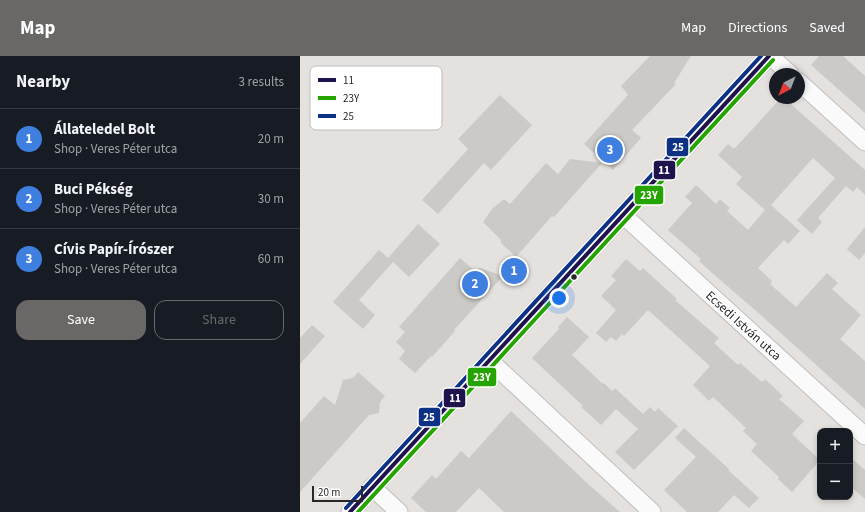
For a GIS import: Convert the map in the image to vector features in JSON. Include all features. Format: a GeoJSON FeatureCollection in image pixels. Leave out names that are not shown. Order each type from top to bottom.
{"type":"FeatureCollection","features":[{"type":"Feature","properties":{"kind":"street"},"geometry":{"type":"LineString","coordinates":[[350,512],[770,56],[783,68]]}},
{"type":"Feature","properties":{"kind":"street"},"geometry":{"type":"LineString","coordinates":[[805,87],[865,142]]}},
{"type":"Feature","properties":{"kind":"street","name":"Ecsedi István utca"},"geometry":{"type":"LineString","coordinates":[[623,215],[865,436]]}},
{"type":"Feature","properties":{"kind":"street"},"geometry":{"type":"LineString","coordinates":[[489,360],[652,512]]}},
{"type":"Feature","properties":{"kind":"street"},"geometry":{"type":"LineString","coordinates":[[372,487],[399,512]]}},
{"type":"Feature","properties":{"kind":"building"},"geometry":{"type":"Polygon","coordinates":[[[650,56],[691,56],[674,83],[676,84],[632,130],[641,138],[613,170],[584,144],[628,95],[621,86],[650,56]]]}},
{"type":"Feature","properties":{"kind":"building"},"geometry":{"type":"Polygon","coordinates":[[[819,56],[843,56],[865,76],[865,113],[811,65],[819,56]]]}},
{"type":"Feature","properties":{"kind":"building"},"geometry":{"type":"Polygon","coordinates":[[[500,95],[532,125],[491,170],[484,163],[438,214],[422,200],[468,149],[458,139],[500,95]]]}},
{"type":"Feature","properties":{"kind":"building"},"geometry":{"type":"Polygon","coordinates":[[[775,104],[791,104],[865,170],[865,195],[857,187],[853,192],[846,186],[818,218],[822,222],[812,234],[797,220],[835,178],[813,158],[771,205],[800,231],[788,244],[784,240],[758,268],[772,281],[770,284],[796,307],[827,273],[838,283],[832,289],[861,315],[840,339],[865,361],[865,409],[711,272],[699,261],[701,259],[668,230],[692,203],[685,197],[696,185],[716,204],[720,199],[730,208],[727,211],[748,230],[765,210],[736,184],[742,177],[718,155],[728,144],[734,149],[775,104]]]}},
{"type":"Feature","properties":{"kind":"building"},"geometry":{"type":"Polygon","coordinates":[[[570,159],[602,163],[516,257],[501,243],[501,240],[483,222],[492,209],[504,199],[510,204],[546,163],[558,174],[570,159]]]}},
{"type":"Feature","properties":{"kind":"building"},"geometry":{"type":"Polygon","coordinates":[[[418,224],[440,244],[409,277],[393,262],[359,300],[375,315],[363,329],[333,302],[379,250],[388,258],[418,224]]]}},
{"type":"Feature","properties":{"kind":"building"},"geometry":{"type":"Polygon","coordinates":[[[865,227],[865,253],[859,260],[847,249],[865,227]]]}},
{"type":"Feature","properties":{"kind":"building"},"geometry":{"type":"Polygon","coordinates":[[[460,258],[475,271],[480,268],[503,276],[454,330],[455,331],[432,357],[431,356],[415,373],[399,359],[405,351],[396,342],[405,332],[399,327],[460,258]]]}},
{"type":"Feature","properties":{"kind":"building"},"geometry":{"type":"Polygon","coordinates":[[[510,258],[528,273],[518,285],[500,269],[510,258]]]}},
{"type":"Feature","properties":{"kind":"building"},"geometry":{"type":"Polygon","coordinates":[[[626,259],[640,271],[643,268],[677,299],[675,300],[719,338],[714,343],[738,365],[740,363],[762,382],[765,379],[783,396],[779,399],[804,421],[792,434],[817,457],[817,463],[792,492],[778,479],[779,477],[751,451],[757,444],[743,431],[746,428],[713,397],[709,401],[693,385],[710,366],[648,310],[624,336],[622,334],[616,341],[611,337],[606,342],[596,333],[616,310],[601,296],[616,280],[611,276],[626,259]]]}},
{"type":"Feature","properties":{"kind":"building"},"geometry":{"type":"Polygon","coordinates":[[[567,317],[589,337],[572,355],[603,384],[604,383],[612,391],[615,388],[643,414],[650,407],[655,412],[658,408],[678,426],[634,470],[615,452],[638,429],[616,409],[601,425],[532,358],[559,329],[558,327],[567,317]]]}},
{"type":"Feature","properties":{"kind":"building"},"geometry":{"type":"Polygon","coordinates":[[[312,325],[325,336],[300,364],[300,338],[312,325]]]}},
{"type":"Feature","properties":{"kind":"building"},"geometry":{"type":"Polygon","coordinates":[[[358,372],[385,396],[380,402],[379,413],[369,415],[300,492],[300,423],[324,396],[335,405],[343,380],[353,378],[358,372]]]}},
{"type":"Feature","properties":{"kind":"building"},"geometry":{"type":"Polygon","coordinates":[[[511,411],[588,484],[620,512],[504,512],[479,488],[456,512],[426,512],[411,498],[432,475],[436,479],[461,451],[469,458],[511,411]]]}},
{"type":"Feature","properties":{"kind":"building"},"geometry":{"type":"Polygon","coordinates":[[[684,428],[759,498],[749,508],[734,495],[718,512],[687,512],[664,490],[696,457],[675,438],[684,428]]]}},
{"type":"Feature","properties":{"kind":"building"},"geometry":{"type":"Polygon","coordinates":[[[853,460],[865,470],[865,499],[853,489],[853,460]]]}},
{"type":"Feature","properties":{"kind":"transit line","name":"25"},"geometry":{"type":"LineString","coordinates":[[346,508],[761,56]]}},
{"type":"Feature","properties":{"kind":"transit line","name":"11"},"geometry":{"type":"LineString","coordinates":[[350,512],[769,56]]}},
{"type":"Feature","properties":{"kind":"transit line","name":"23Y"},"geometry":{"type":"LineString","coordinates":[[358,512],[773,60]]}},
{"type":"Feature","properties":{"kind":"place","name":"Cívis Papír-Írószer"},"geometry":{"type":"Point","coordinates":[610,150]}},
{"type":"Feature","properties":{"kind":"place","name":"Állateledel Bolt"},"geometry":{"type":"Point","coordinates":[514,271]}},
{"type":"Feature","properties":{"kind":"place","name":"Buci Pékség"},"geometry":{"type":"Point","coordinates":[475,284]}}]}
